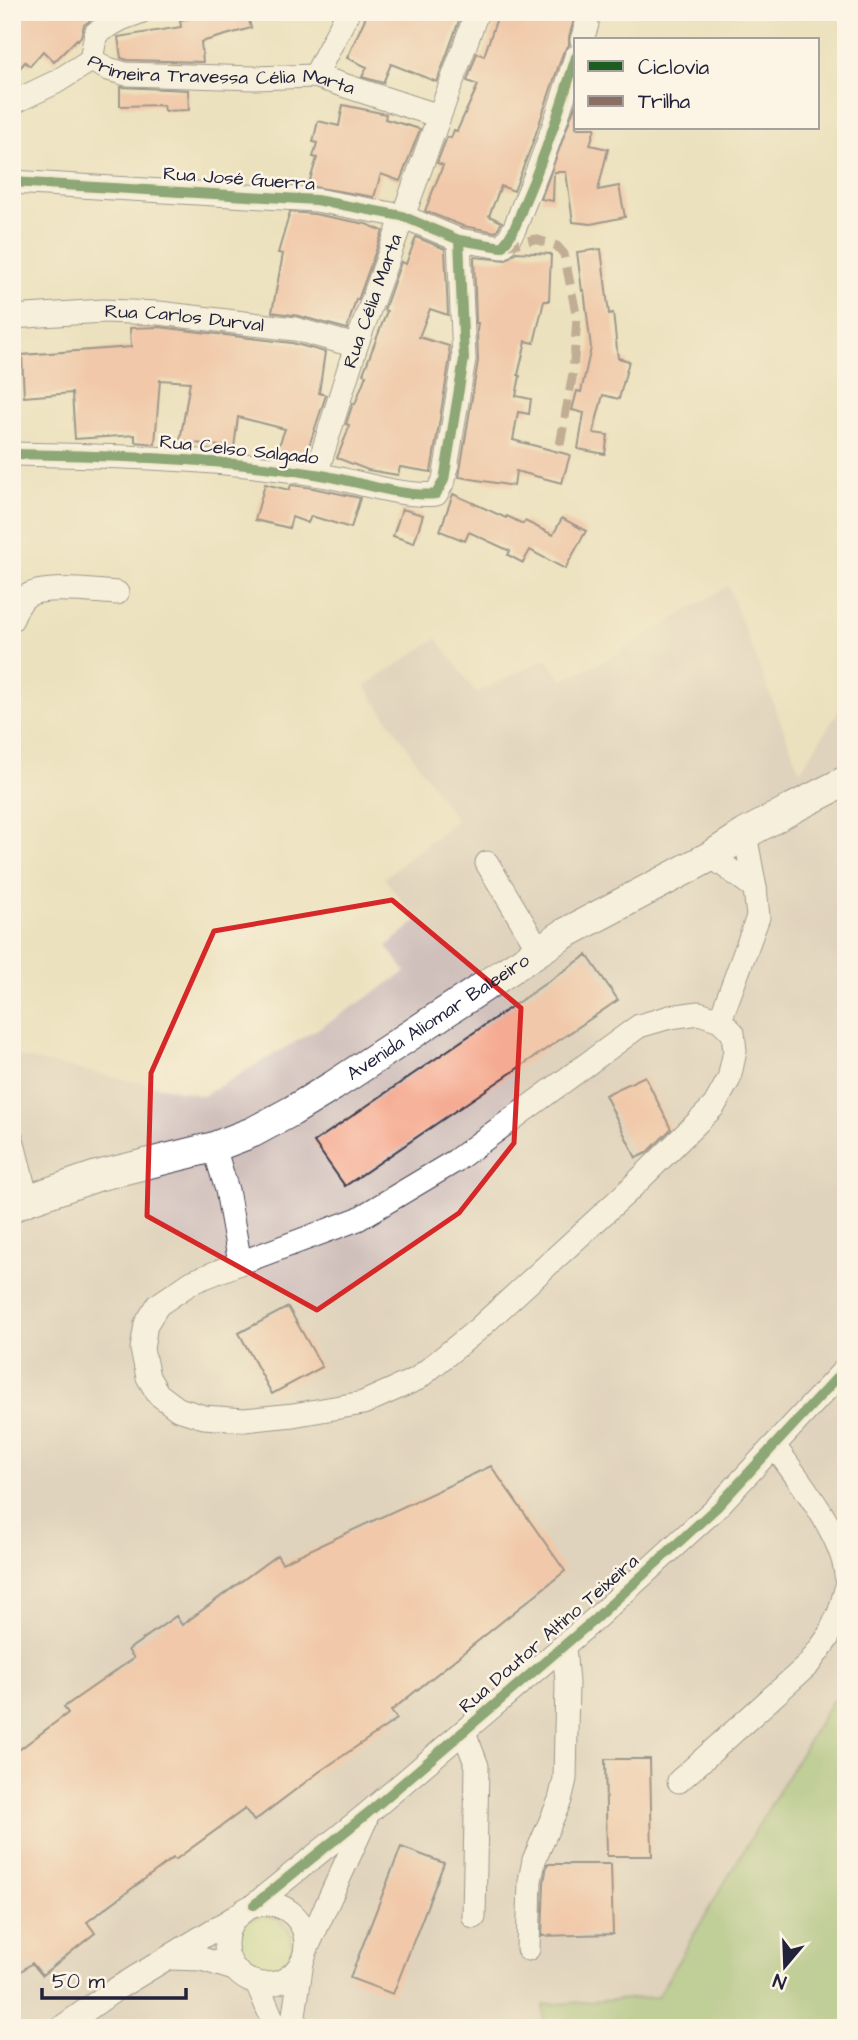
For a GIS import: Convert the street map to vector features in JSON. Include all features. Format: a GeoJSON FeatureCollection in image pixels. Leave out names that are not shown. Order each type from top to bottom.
{"type":"FeatureCollection","features":[{"type":"Feature","properties":{"kind":"main road","name":"Avenida Aliomar Baleeiro"},"geometry":{"type":"LineString","coordinates":[[19,1203],[97,1176],[214,1147],[253,1132],[292,1111],[539,950],[611,908],[711,856],[745,834],[846,781]]}},
{"type":"Feature","properties":{"kind":"street"},"geometry":{"type":"LineString","coordinates":[[91,60],[96,33],[140,12]]}},
{"type":"Feature","properties":{"kind":"street"},"geometry":{"type":"LineString","coordinates":[[315,76],[348,12]]}},
{"type":"Feature","properties":{"kind":"street","name":"Rua Célia Marta"},"geometry":{"type":"LineString","coordinates":[[316,474],[356,346],[477,12]]}},
{"type":"Feature","properties":{"kind":"street","name":"Primeira Travessa Célia Marta"},"geometry":{"type":"LineString","coordinates":[[12,103],[56,82],[91,60],[126,74],[254,78],[315,76],[439,116]]}},
{"type":"Feature","properties":{"kind":"street","name":"Rua José Guerra"},"geometry":{"type":"LineString","coordinates":[[12,182],[316,200],[402,216],[459,240],[502,247],[513,233],[537,177],[574,63]]}},
{"type":"Feature","properties":{"kind":"street","name":"Rua Celso Salgado"},"geometry":{"type":"LineString","coordinates":[[12,454],[197,460],[316,474],[413,494],[436,494],[446,472],[464,359],[459,240]]}},
{"type":"Feature","properties":{"kind":"street","name":"Rua Carlos Durval"},"geometry":{"type":"LineString","coordinates":[[12,317],[103,311],[159,313],[295,329],[356,346]]}},
{"type":"Feature","properties":{"kind":"street"},"geometry":{"type":"LineString","coordinates":[[12,619],[24,598],[34,592],[48,590],[117,593]]}},
{"type":"Feature","properties":{"kind":"street"},"geometry":{"type":"LineString","coordinates":[[720,1020],[758,917],[745,834]]}},
{"type":"Feature","properties":{"kind":"street"},"geometry":{"type":"LineString","coordinates":[[711,856],[755,887]]}},
{"type":"Feature","properties":{"kind":"street"},"geometry":{"type":"LineString","coordinates":[[487,863],[539,950]]}},
{"type":"Feature","properties":{"kind":"street"},"geometry":{"type":"LineString","coordinates":[[699,1013],[720,1020],[733,1033],[735,1051],[729,1079],[714,1106],[625,1194],[487,1321],[417,1378],[363,1403],[293,1415],[244,1420],[204,1417],[178,1409],[158,1394],[148,1377],[142,1349],[146,1324],[158,1305],[192,1282],[240,1263],[358,1219],[455,1161],[639,1026],[670,1017],[699,1013]]}},
{"type":"Feature","properties":{"kind":"street"},"geometry":{"type":"LineString","coordinates":[[12,1139],[19,1203]]}},
{"type":"Feature","properties":{"kind":"street"},"geometry":{"type":"LineString","coordinates":[[214,1147],[226,1190],[240,1263]]}},
{"type":"Feature","properties":{"kind":"street","name":"Rua Doutor Altino Teixeira"},"geometry":{"type":"LineString","coordinates":[[61,2028],[116,1989],[245,1911],[368,1813],[564,1647],[717,1507],[846,1368]]}},
{"type":"Feature","properties":{"kind":"street"},"geometry":{"type":"LineString","coordinates":[[774,1446],[837,1541],[845,1562],[846,1575]]}},
{"type":"Feature","properties":{"kind":"street"},"geometry":{"type":"LineString","coordinates":[[679,1781],[808,1665],[827,1639],[840,1611],[846,1589]]}},
{"type":"Feature","properties":{"kind":"street"},"geometry":{"type":"LineString","coordinates":[[528,1949],[530,1881],[534,1860],[560,1800],[565,1779],[567,1683],[564,1647]]}},
{"type":"Feature","properties":{"kind":"street"},"geometry":{"type":"LineString","coordinates":[[464,1732],[477,1766],[474,1917]]}},
{"type":"Feature","properties":{"kind":"street","name":"Rua Doutor Altino Teixeira"},"geometry":{"type":"LineString","coordinates":[[304,1957],[368,1813]]}},
{"type":"Feature","properties":{"kind":"street"},"geometry":{"type":"LineString","coordinates":[[234,1969],[225,1948],[226,1937],[229,1926],[245,1911],[268,1904],[282,1907],[294,1915],[302,1926],[306,1940],[292,2028]]}},
{"type":"Feature","properties":{"kind":"street"},"geometry":{"type":"LineString","coordinates":[[169,1958],[202,1959],[234,1969],[244,1978],[257,1983],[270,1984],[294,1973],[304,1957]]}},
{"type":"Feature","properties":{"kind":"street"},"geometry":{"type":"LineString","coordinates":[[257,1983],[276,2028]]}},
{"type":"Feature","properties":{"kind":"highlighted area"},"geometry":{"type":"Polygon","coordinates":[[[392,900],[521,1008],[514,1143],[459,1213],[317,1310],[147,1216],[151,1073],[214,931],[392,900]]]}},
{"type":"Feature","properties":{"kind":"shaded area"},"geometry":{"type":"Polygon","coordinates":[[[728,586],[800,771],[846,699],[846,2028],[12,2028],[12,1055],[203,1096],[331,1021],[406,972],[387,946],[417,921],[384,878],[456,820],[365,686],[437,638],[476,693],[547,658],[562,680],[605,660],[728,586]]]}},
{"type":"Feature","properties":{"kind":"green space"},"geometry":{"type":"Polygon","coordinates":[[[846,1695],[846,2028],[544,2028],[543,2005],[657,1997],[832,1701],[846,1695]]]}},
{"type":"Feature","properties":{"kind":"green space"},"geometry":{"type":"Polygon","coordinates":[[[258,1916],[270,1916],[284,1924],[292,1938],[290,1955],[284,1964],[270,1972],[258,1972],[241,1960],[236,1950],[236,1938],[248,1921],[258,1916]]]}},
{"type":"Feature","properties":{"kind":"building"},"geometry":{"type":"Polygon","coordinates":[[[12,12],[84,12],[92,19],[84,25],[78,40],[54,62],[43,51],[30,66],[25,62],[12,77],[12,12]]]}},
{"type":"Feature","properties":{"kind":"building"},"geometry":{"type":"Polygon","coordinates":[[[208,12],[247,12],[251,28],[201,42],[203,62],[121,58],[118,37],[181,27],[180,20],[208,15],[208,12]]]}},
{"type":"Feature","properties":{"kind":"building"},"geometry":{"type":"Polygon","coordinates":[[[368,12],[462,12],[437,82],[391,64],[383,83],[362,77],[367,67],[347,58],[368,12]]]}},
{"type":"Feature","properties":{"kind":"building"},"geometry":{"type":"Polygon","coordinates":[[[499,12],[580,12],[574,20],[569,45],[563,53],[514,191],[501,186],[489,216],[502,222],[496,232],[463,226],[425,211],[443,165],[437,163],[447,137],[451,138],[454,130],[457,131],[478,85],[467,81],[477,53],[484,56],[499,12]]]}},
{"type":"Feature","properties":{"kind":"building"},"geometry":{"type":"Polygon","coordinates":[[[120,87],[188,90],[189,110],[164,111],[163,105],[120,106],[120,87]]]}},
{"type":"Feature","properties":{"kind":"building"},"geometry":{"type":"Polygon","coordinates":[[[343,105],[386,114],[385,119],[420,129],[400,181],[381,174],[374,197],[308,186],[317,158],[313,157],[317,143],[313,142],[318,121],[339,126],[343,105]]]}},
{"type":"Feature","properties":{"kind":"building"},"geometry":{"type":"Polygon","coordinates":[[[574,108],[574,130],[594,130],[590,145],[608,149],[598,190],[619,186],[625,217],[591,224],[573,222],[566,172],[554,172],[553,201],[541,199],[574,108]]]}},
{"type":"Feature","properties":{"kind":"building"},"geometry":{"type":"Polygon","coordinates":[[[290,212],[366,224],[383,231],[347,329],[272,312],[283,254],[278,253],[290,212]]]}},
{"type":"Feature","properties":{"kind":"building"},"geometry":{"type":"Polygon","coordinates":[[[416,237],[445,249],[448,315],[430,309],[419,337],[449,346],[450,358],[431,472],[400,467],[398,475],[368,470],[337,458],[401,262],[406,264],[416,237]]]}},
{"type":"Feature","properties":{"kind":"building"},"geometry":{"type":"Polygon","coordinates":[[[601,249],[609,314],[613,313],[618,358],[629,361],[619,399],[603,395],[593,433],[608,435],[605,454],[578,449],[584,413],[572,410],[577,391],[581,392],[591,348],[577,252],[601,249]]]}},
{"type":"Feature","properties":{"kind":"building"},"geometry":{"type":"Polygon","coordinates":[[[516,252],[551,254],[549,301],[544,301],[534,343],[526,341],[518,375],[516,396],[531,399],[529,414],[518,412],[513,440],[570,455],[562,483],[516,471],[514,486],[459,477],[478,361],[474,257],[506,260],[516,252]]]}},
{"type":"Feature","properties":{"kind":"building"},"geometry":{"type":"Polygon","coordinates":[[[159,327],[292,343],[325,352],[319,393],[326,395],[305,458],[277,451],[285,429],[238,417],[234,448],[180,441],[190,382],[160,380],[155,444],[135,442],[135,435],[75,439],[72,393],[24,397],[22,355],[131,347],[130,328],[159,327]]]}},
{"type":"Feature","properties":{"kind":"building"},"geometry":{"type":"Polygon","coordinates":[[[265,484],[289,490],[291,485],[313,488],[360,498],[351,528],[311,516],[308,523],[292,517],[289,528],[255,520],[265,484]]]}},
{"type":"Feature","properties":{"kind":"building"},"geometry":{"type":"Polygon","coordinates":[[[453,494],[506,518],[507,516],[523,524],[525,521],[553,535],[562,518],[586,531],[565,569],[530,550],[523,563],[508,555],[510,551],[469,532],[465,541],[440,531],[453,494]]]}},
{"type":"Feature","properties":{"kind":"building"},"geometry":{"type":"Polygon","coordinates":[[[402,509],[423,515],[414,543],[393,536],[402,509]]]}},
{"type":"Feature","properties":{"kind":"building"},"geometry":{"type":"Polygon","coordinates":[[[587,955],[618,1000],[345,1186],[314,1142],[587,955]]]}},
{"type":"Feature","properties":{"kind":"building"},"geometry":{"type":"Polygon","coordinates":[[[645,1076],[671,1129],[647,1153],[636,1158],[605,1095],[645,1076]]]}},
{"type":"Feature","properties":{"kind":"building"},"geometry":{"type":"Polygon","coordinates":[[[288,1307],[322,1367],[272,1394],[239,1333],[288,1307]]]}},
{"type":"Feature","properties":{"kind":"building"},"geometry":{"type":"Polygon","coordinates":[[[491,1466],[565,1571],[391,1711],[397,1719],[319,1772],[254,1821],[245,1809],[175,1860],[173,1858],[87,1922],[95,1933],[42,1975],[32,1963],[12,1978],[12,1755],[68,1713],[64,1707],[134,1658],[128,1650],[176,1616],[182,1625],[277,1555],[282,1563],[491,1466]]]}},
{"type":"Feature","properties":{"kind":"building"},"geometry":{"type":"Polygon","coordinates":[[[605,1759],[650,1759],[652,1856],[607,1856],[605,1759]]]}},
{"type":"Feature","properties":{"kind":"building"},"geometry":{"type":"Polygon","coordinates":[[[401,1847],[444,1863],[393,1994],[350,1978],[401,1847]]]}},
{"type":"Feature","properties":{"kind":"building"},"geometry":{"type":"Polygon","coordinates":[[[547,1864],[611,1864],[613,1934],[542,1936],[547,1864]]]}},
{"type":"Feature","properties":{"kind":"marked path"},"geometry":{"type":"LineString","coordinates":[[502,247],[535,239],[557,246],[564,254],[577,318],[573,373],[560,445]]}},
{"type":"Feature","properties":{"kind":"cycle path"},"geometry":{"type":"LineString","coordinates":[[12,182],[316,200],[402,216],[459,240],[502,247],[514,229],[540,164],[574,63]]}},
{"type":"Feature","properties":{"kind":"cycle path"},"geometry":{"type":"LineString","coordinates":[[12,454],[240,464],[329,476],[392,491],[436,494],[444,480],[464,359],[459,240]]}},
{"type":"Feature","properties":{"kind":"cycle path"},"geometry":{"type":"LineString","coordinates":[[254,1905],[368,1813],[595,1619],[717,1507],[846,1368]]}}]}
